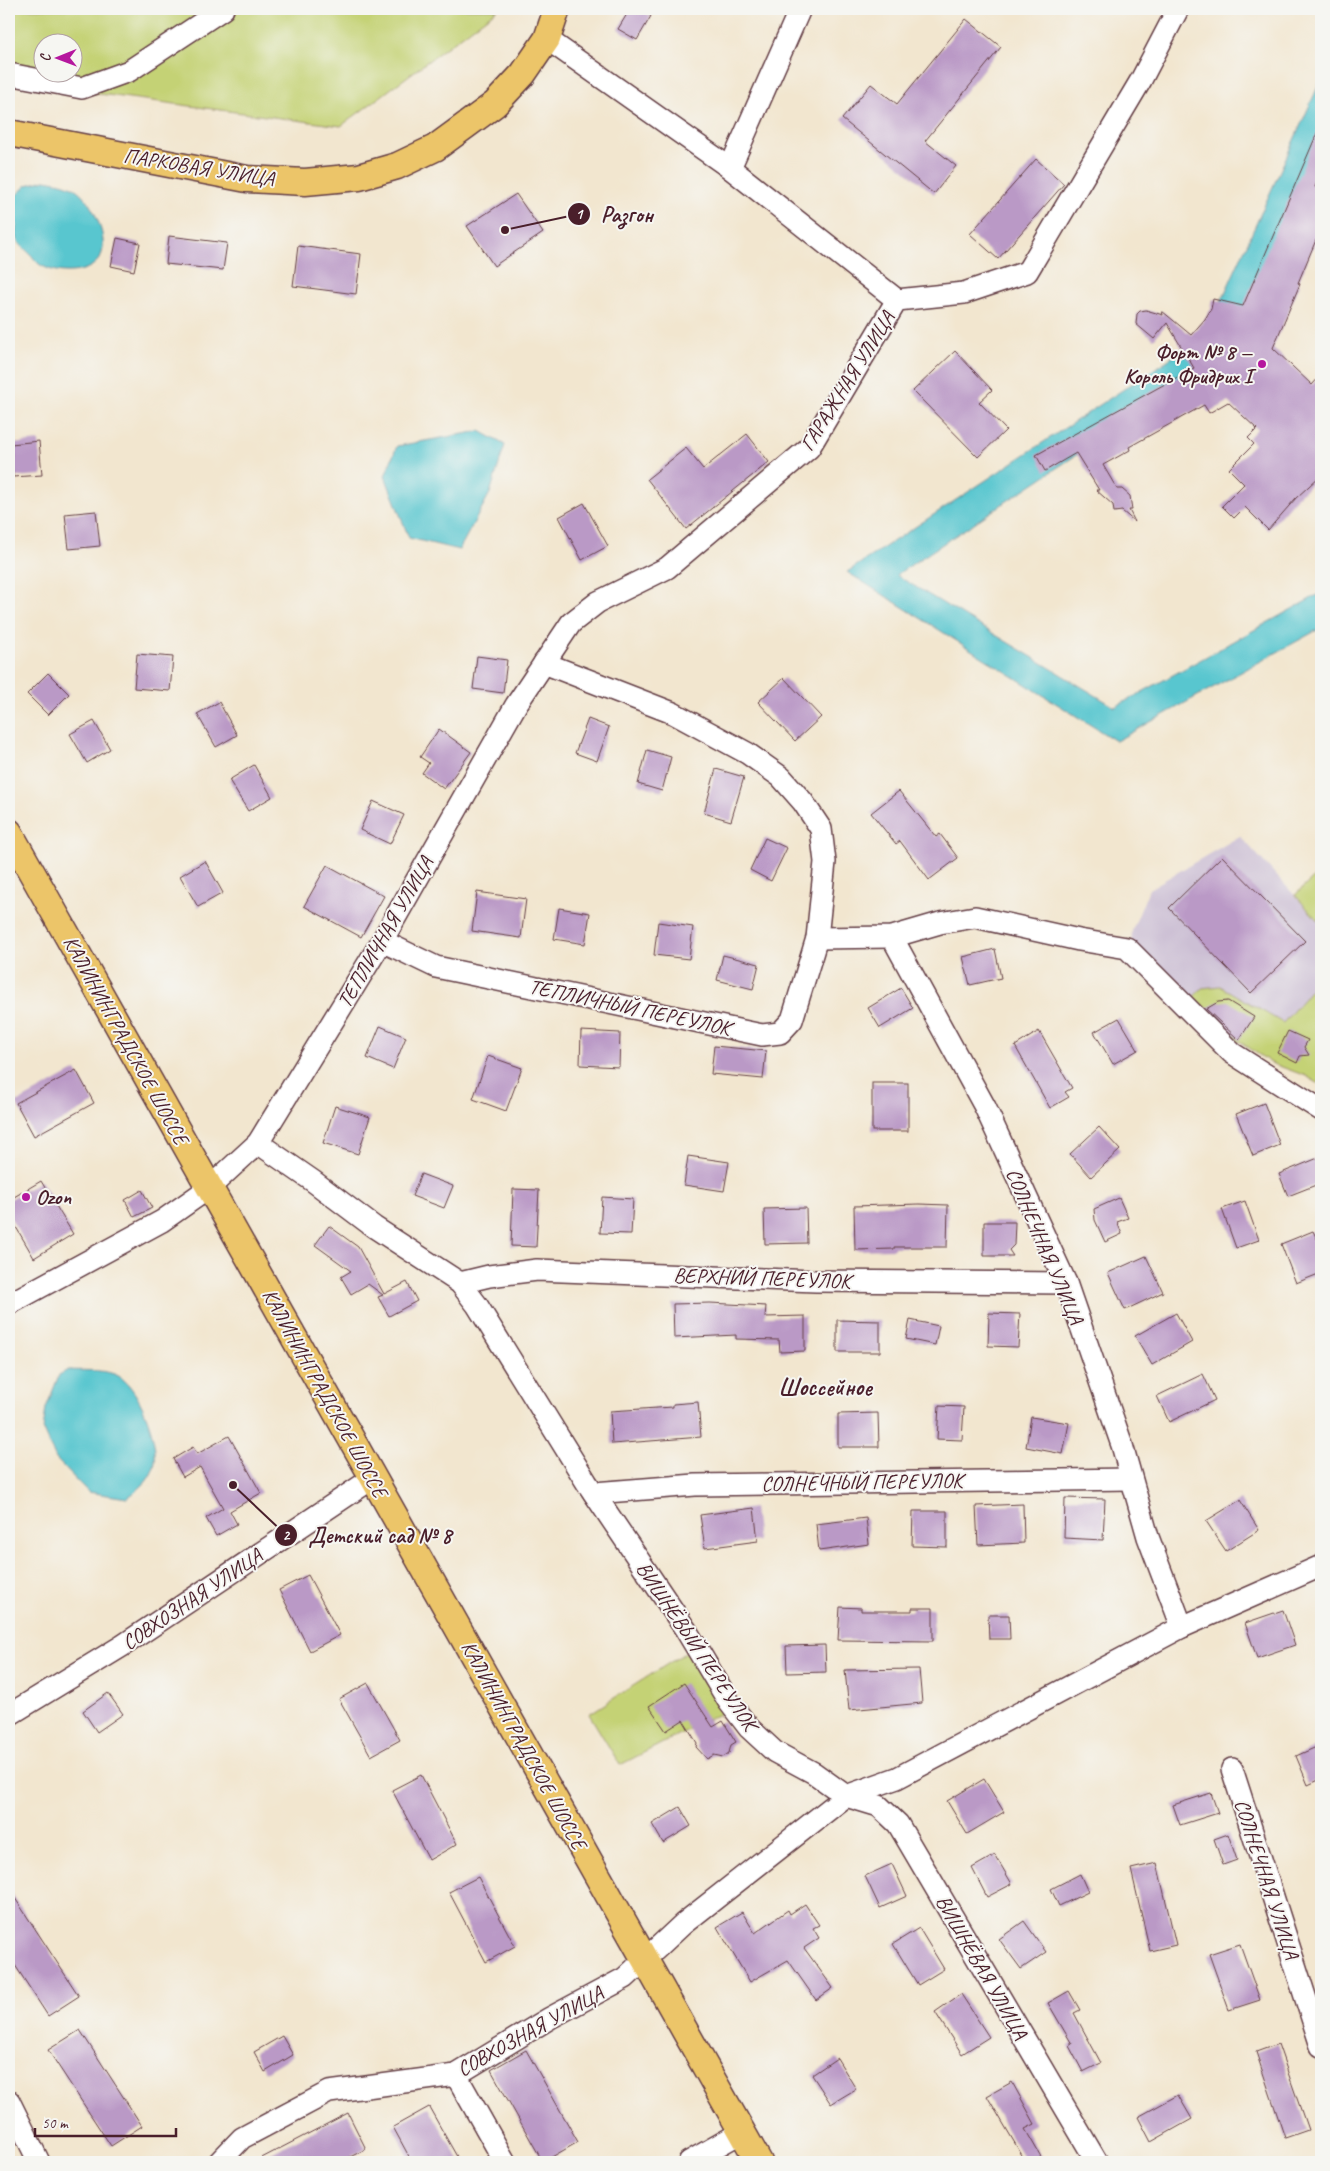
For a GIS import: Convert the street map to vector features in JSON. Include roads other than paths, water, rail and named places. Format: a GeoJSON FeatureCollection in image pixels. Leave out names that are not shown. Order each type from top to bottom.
{"type":"FeatureCollection","features":[{"type":"Feature","properties":{"kind":"main road","name":"ПАРКОВАЯ УЛИЦА"},"geometry":{"type":"LineString","coordinates":[[9,133],[247,179],[305,182],[359,177],[397,166],[435,148],[495,104],[523,74],[547,39],[557,9]]}},
{"type":"Feature","properties":{"kind":"main road","name":"КАЛИНИНГРАДСКОЕ ШОССЕ"},"geometry":{"type":"LineString","coordinates":[[9,832],[758,2162]]}},
{"type":"Feature","properties":{"kind":"street"},"geometry":{"type":"LineString","coordinates":[[9,74],[82,88],[129,71],[223,9]]}},
{"type":"Feature","properties":{"kind":"street"},"geometry":{"type":"LineString","coordinates":[[730,168],[800,9]]}},
{"type":"Feature","properties":{"kind":"street","name":"ГАРАЖНАЯ УЛИЦА"},"geometry":{"type":"LineString","coordinates":[[667,568],[809,448],[897,300],[964,293],[1027,272],[1140,80],[1178,9]]}},
{"type":"Feature","properties":{"kind":"street"},"geometry":{"type":"LineString","coordinates":[[547,39],[730,168],[897,300]]}},
{"type":"Feature","properties":{"kind":"street","name":"ТЕПЛИЧНАЯ УЛИЦА"},"geometry":{"type":"LineString","coordinates":[[209,1188],[258,1143],[382,941],[516,705],[571,623],[598,602],[667,568]]}},
{"type":"Feature","properties":{"kind":"street"},"geometry":{"type":"LineString","coordinates":[[544,663],[673,713],[747,754],[781,777],[803,802],[821,828],[825,862],[817,938],[892,937],[940,923],[975,917],[1079,940],[1127,948],[1232,1053],[1321,1110]]}},
{"type":"Feature","properties":{"kind":"street","name":"СОЛНЕЧНАЯ УЛИЦА"},"geometry":{"type":"LineString","coordinates":[[892,937],[985,1107],[1066,1282],[1122,1445],[1148,1537],[1182,1627]]}},
{"type":"Feature","properties":{"kind":"street","name":"ТЕПЛИЧНЫЙ ПЕРЕУЛОК"},"geometry":{"type":"LineString","coordinates":[[382,941],[436,967],[762,1035],[780,1033],[792,1020],[817,938]]}},
{"type":"Feature","properties":{"kind":"street"},"geometry":{"type":"LineString","coordinates":[[258,1143],[374,1227],[460,1283]]}},
{"type":"Feature","properties":{"kind":"street"},"geometry":{"type":"LineString","coordinates":[[9,1304],[162,1221],[209,1188]]}},
{"type":"Feature","properties":{"kind":"street","name":"ВЕРХНИЙ ПЕРЕУЛОК"},"geometry":{"type":"LineString","coordinates":[[460,1283],[489,1276],[537,1270],[816,1281],[1066,1282]]}},
{"type":"Feature","properties":{"kind":"street","name":"ВИШНЁВЫЙ ПЕРЕУЛОК"},"geometry":{"type":"LineString","coordinates":[[460,1283],[477,1306],[594,1493],[686,1630],[748,1728],[775,1752],[814,1773],[846,1796]]}},
{"type":"Feature","properties":{"kind":"street","name":"СОВХОЗНАЯ УЛИЦА"},"geometry":{"type":"LineString","coordinates":[[9,1716],[122,1646],[373,1478]]}},
{"type":"Feature","properties":{"kind":"street","name":"СОЛНЕЧНЫЙ ПЕРЕУЛОК"},"geometry":{"type":"LineString","coordinates":[[594,1493],[695,1484],[1131,1479]]}},
{"type":"Feature","properties":{"kind":"street","name":"СОВХОЗНАЯ УЛИЦА"},"geometry":{"type":"LineString","coordinates":[[219,2162],[242,2138],[329,2092],[456,2075],[550,2018],[625,1978],[683,1924],[846,1796],[897,1778],[1182,1627],[1321,1566]]}},
{"type":"Feature","properties":{"kind":"street","name":"СОЛНЕЧНАЯ УЛИЦА"},"geometry":{"type":"LineString","coordinates":[[1232,1769],[1321,2046]]}},
{"type":"Feature","properties":{"kind":"street","name":"ВИШНЁВАЯ УЛИЦА"},"geometry":{"type":"LineString","coordinates":[[846,1796],[879,1806],[898,1824],[1097,2162]]}},
{"type":"Feature","properties":{"kind":"street"},"geometry":{"type":"LineString","coordinates":[[456,2075],[505,2162]]}},
{"type":"Feature","properties":{"kind":"street"},"geometry":{"type":"LineString","coordinates":[[9,2101],[39,2162]]}},
{"type":"Feature","properties":{"kind":"street"},"geometry":{"type":"LineString","coordinates":[[689,2162],[740,2133]]}},
{"type":"Feature","properties":{"kind":"water"},"geometry":{"type":"Polygon","coordinates":[[[1321,80],[1321,147],[1246,320],[1220,304],[1321,80]]]}},
{"type":"Feature","properties":{"kind":"water"},"geometry":{"type":"Polygon","coordinates":[[[45,180],[65,184],[77,190],[89,203],[102,233],[103,243],[102,252],[94,265],[79,271],[70,272],[46,268],[38,263],[17,241],[15,234],[17,225],[9,210],[9,202],[27,185],[45,180]]]}},
{"type":"Feature","properties":{"kind":"water"},"geometry":{"type":"Polygon","coordinates":[[[1183,350],[1201,372],[896,575],[1115,707],[1321,593],[1321,628],[1116,741],[847,572],[1183,350]]]}},
{"type":"Feature","properties":{"kind":"water"},"geometry":{"type":"Polygon","coordinates":[[[480,431],[505,445],[490,493],[459,550],[409,538],[385,476],[397,446],[480,431]]]}},
{"type":"Feature","properties":{"kind":"water"},"geometry":{"type":"Polygon","coordinates":[[[68,1370],[103,1371],[123,1379],[139,1400],[146,1414],[154,1444],[154,1467],[146,1481],[127,1498],[88,1492],[56,1459],[43,1430],[46,1408],[59,1375],[68,1370]]]}},
{"type":"Feature","properties":{"kind":"place","name":"Разгон"},"geometry":{"type":"Point","coordinates":[505,230]}},
{"type":"Feature","properties":{"kind":"place","name":"Форт № 8 — Король Фридрих I"},"geometry":{"type":"Point","coordinates":[1262,364]}},
{"type":"Feature","properties":{"kind":"place","name":"Ozon"},"geometry":{"type":"Point","coordinates":[26,1197]}},
{"type":"Feature","properties":{"kind":"place","name":"Детский сад № 8"},"geometry":{"type":"Point","coordinates":[233,1485]}},
{"type":"Feature","properties":{"kind":"district","name":"Шоссейное"},"geometry":{"type":"Point","coordinates":[825,1387]}}]}
